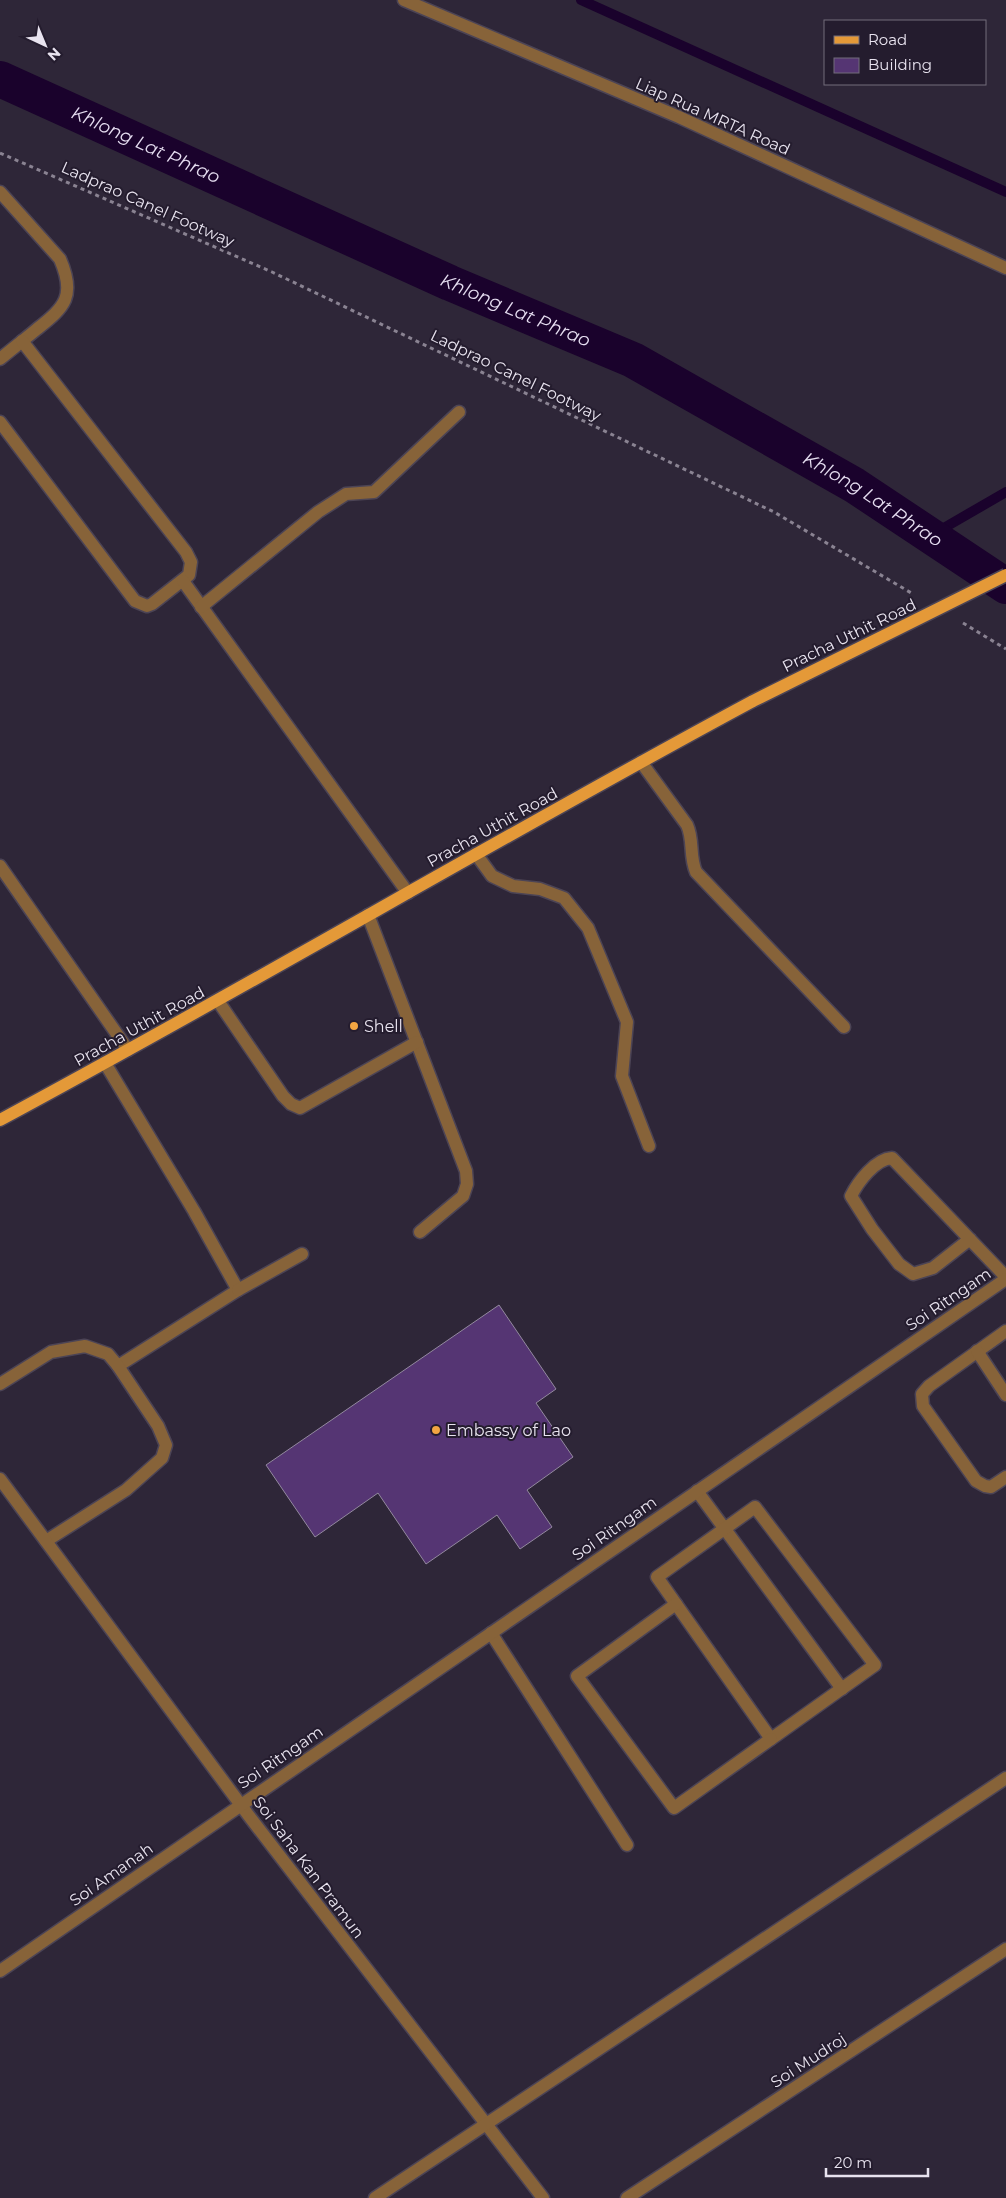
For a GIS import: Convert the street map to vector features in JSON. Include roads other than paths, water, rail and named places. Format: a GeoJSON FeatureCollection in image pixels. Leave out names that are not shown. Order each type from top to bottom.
{"type":"FeatureCollection","features":[{"type":"Feature","properties":{"kind":"main road","name":"Pracha Uthit Road"},"geometry":{"type":"LineString","coordinates":[[0,1120],[218,1001],[476,854],[753,701],[1006,575]]}},
{"type":"Feature","properties":{"kind":"street","name":"Liap Rua MRTA Road"},"geometry":{"type":"LineString","coordinates":[[404,0],[679,118],[1006,268]]}},
{"type":"Feature","properties":{"kind":"street"},"geometry":{"type":"LineString","coordinates":[[0,192],[60,259],[66,272],[67,286],[65,299],[60,311],[0,359]]}},
{"type":"Feature","properties":{"kind":"street"},"geometry":{"type":"LineString","coordinates":[[0,422],[135,601],[147,606],[152,604],[190,575],[191,562],[186,552],[22,341]]}},
{"type":"Feature","properties":{"kind":"street"},"geometry":{"type":"LineString","coordinates":[[201,607],[318,512],[346,494],[374,492],[459,412]]}},
{"type":"Feature","properties":{"kind":"street"},"geometry":{"type":"LineString","coordinates":[[184,581],[408,893]]}},
{"type":"Feature","properties":{"kind":"street"},"geometry":{"type":"LineString","coordinates":[[641,762],[687,825],[691,834],[691,860],[696,872],[844,1027]]}},
{"type":"Feature","properties":{"kind":"street"},"geometry":{"type":"LineString","coordinates":[[476,854],[492,876],[513,886],[540,889],[564,898],[588,928],[627,1022],[622,1076],[649,1146]]}},
{"type":"Feature","properties":{"kind":"street"},"geometry":{"type":"LineString","coordinates":[[0,866],[128,1050]]}},
{"type":"Feature","properties":{"kind":"street"},"geometry":{"type":"LineString","coordinates":[[368,915],[466,1171],[466,1184],[463,1196],[420,1232]]}},
{"type":"Feature","properties":{"kind":"street"},"geometry":{"type":"LineString","coordinates":[[218,1001],[282,1096],[291,1104],[300,1108],[417,1042]]}},
{"type":"Feature","properties":{"kind":"street"},"geometry":{"type":"LineString","coordinates":[[105,1063],[212,1241],[238,1290]]}},
{"type":"Feature","properties":{"kind":"street"},"geometry":{"type":"LineString","coordinates":[[970,1239],[933,1268],[913,1274],[899,1264],[850,1196],[862,1178],[876,1165],[892,1158],[970,1239],[1006,1278]]}},
{"type":"Feature","properties":{"kind":"street"},"geometry":{"type":"LineString","coordinates":[[118,1366],[238,1290],[302,1254]]}},
{"type":"Feature","properties":{"kind":"street","name":"Soi Ritngam"},"geometry":{"type":"LineString","coordinates":[[241,1804],[1006,1278]]}},
{"type":"Feature","properties":{"kind":"street"},"geometry":{"type":"LineString","coordinates":[[1006,1332],[977,1350],[929,1386],[922,1394],[923,1406],[976,1481],[991,1487],[1006,1477]]}},
{"type":"Feature","properties":{"kind":"street"},"geometry":{"type":"LineString","coordinates":[[0,1384],[51,1352],[85,1346],[108,1354],[158,1426],[166,1445],[162,1458],[126,1490],[46,1541]]}},
{"type":"Feature","properties":{"kind":"street"},"geometry":{"type":"LineString","coordinates":[[977,1350],[1006,1395]]}},
{"type":"Feature","properties":{"kind":"street","name":"Soi Saha Kan Pramun"},"geometry":{"type":"LineString","coordinates":[[0,1479],[241,1804],[543,2198]]}},
{"type":"Feature","properties":{"kind":"street"},"geometry":{"type":"LineString","coordinates":[[697,1491],[842,1690]]}},
{"type":"Feature","properties":{"kind":"street"},"geometry":{"type":"LineString","coordinates":[[676,1604],[577,1676],[674,1808],[771,1740],[842,1690],[875,1665],[755,1507],[657,1577],[676,1604],[771,1740]]}},
{"type":"Feature","properties":{"kind":"street"},"geometry":{"type":"LineString","coordinates":[[491,1633],[626,1845]]}},
{"type":"Feature","properties":{"kind":"street"},"geometry":{"type":"LineString","coordinates":[[375,2198],[1006,1778]]}},
{"type":"Feature","properties":{"kind":"street","name":"Soi Amanah"},"geometry":{"type":"LineString","coordinates":[[0,1971],[241,1804]]}},
{"type":"Feature","properties":{"kind":"street","name":"Soi Mudroj"},"geometry":{"type":"LineString","coordinates":[[627,2198],[1006,1949]]}},
{"type":"Feature","properties":{"kind":"waterway"},"geometry":{"type":"LineString","coordinates":[[581,0],[1006,192]]}},
{"type":"Feature","properties":{"kind":"waterway","name":"Khlong Lat Phrao"},"geometry":{"type":"LineString","coordinates":[[0,79],[450,283],[633,360],[854,485],[1006,586]]}},
{"type":"Feature","properties":{"kind":"waterway"},"geometry":{"type":"LineString","coordinates":[[930,536],[1006,492]]}},
{"type":"Feature","properties":{"kind":"place","name":"Shell"},"geometry":{"type":"Point","coordinates":[354,1026]}},
{"type":"Feature","properties":{"kind":"place","name":"Embassy of Lao"},"geometry":{"type":"Point","coordinates":[436,1430]}}]}
